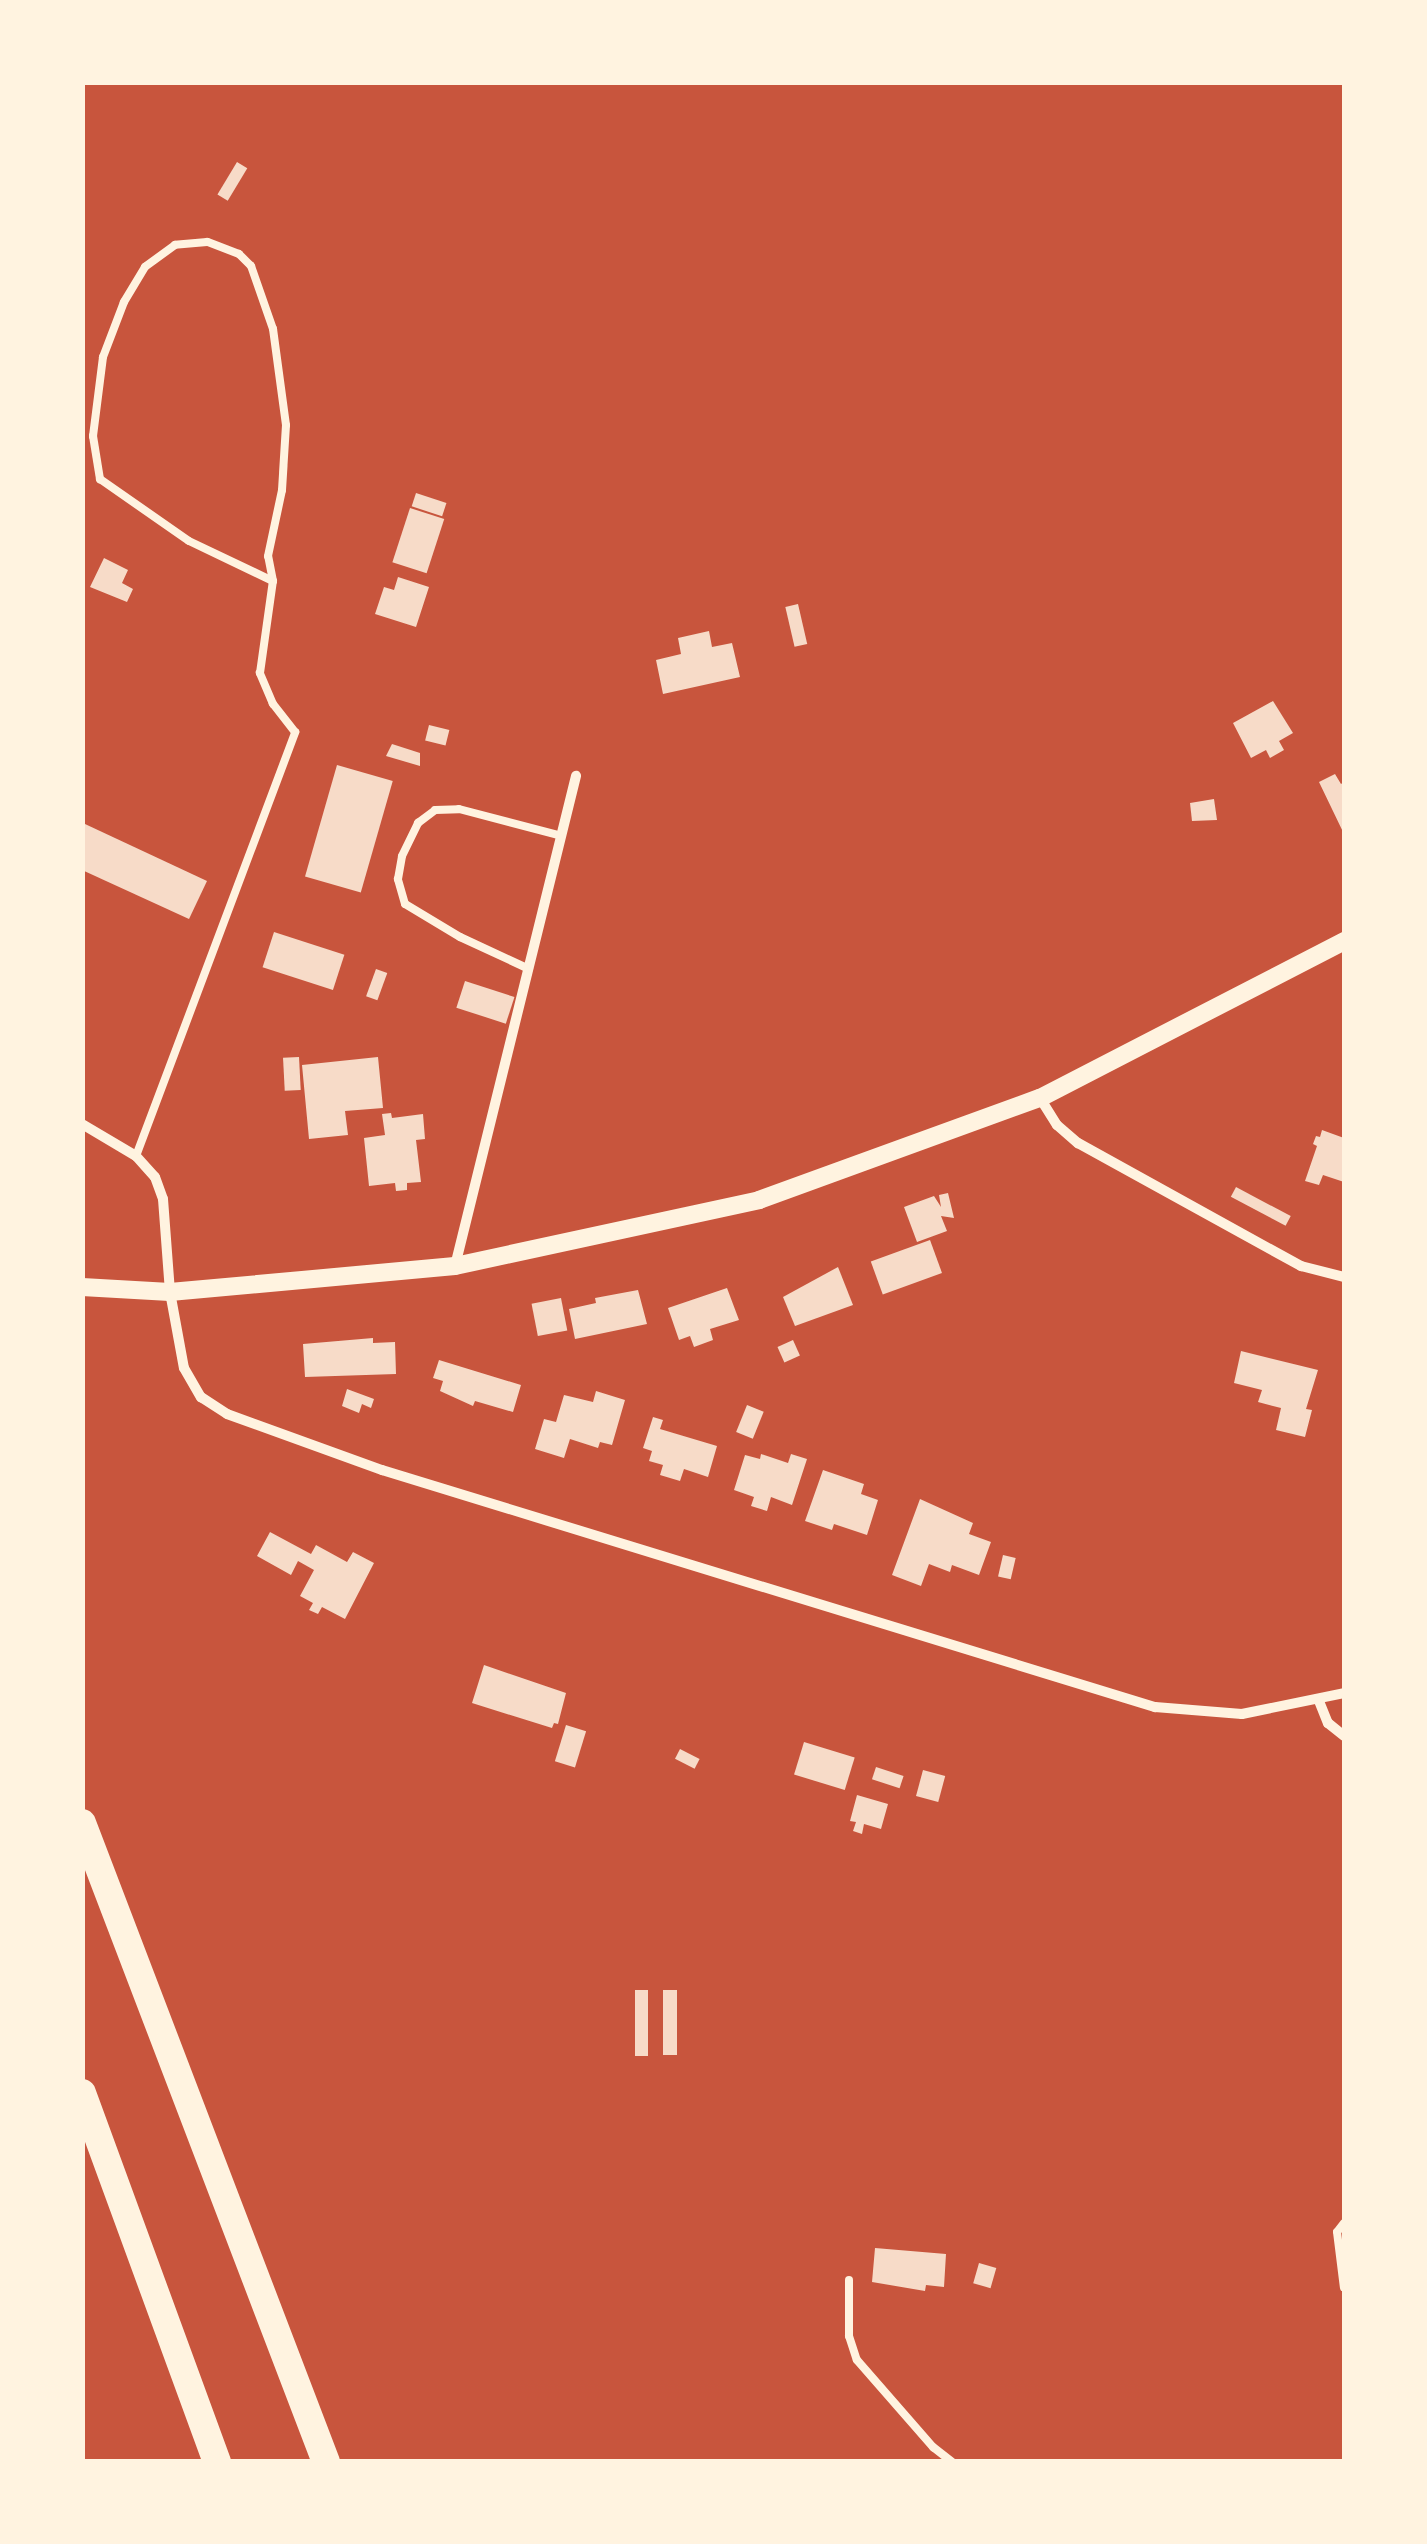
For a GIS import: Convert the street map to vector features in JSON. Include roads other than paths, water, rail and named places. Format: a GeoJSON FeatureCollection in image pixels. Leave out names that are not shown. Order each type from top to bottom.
{"type":"FeatureCollection","features":[{"type":"Feature","properties":{"kind":"highway"},"geometry":{"type":"LineString","coordinates":[[82,1823],[326,2462]]}},
{"type":"Feature","properties":{"kind":"highway"},"geometry":{"type":"LineString","coordinates":[[82,2093],[217,2462]]}},
{"type":"Feature","properties":{"kind":"street"},"geometry":{"type":"LineString","coordinates":[[455,1266],[576,776]]}},
{"type":"Feature","properties":{"kind":"street"},"geometry":{"type":"LineString","coordinates":[[82,1288],[170,1292],[455,1266],[759,1200],[1040,1098],[1344,941]]}},
{"type":"Feature","properties":{"kind":"street"},"geometry":{"type":"LineString","coordinates":[[1040,1098],[1057,1125],[1078,1143],[1301,1266],[1344,1278]]}},
{"type":"Feature","properties":{"kind":"street"},"geometry":{"type":"LineString","coordinates":[[82,1124],[136,1156],[154,1177],[162,1198],[170,1292],[184,1368],[201,1397],[227,1414],[288,1438],[1155,1707],[1242,1714],[1344,1693]]}},
{"type":"Feature","properties":{"kind":"street"},"geometry":{"type":"LineString","coordinates":[[1320,1701],[1328,1723],[1344,1736]]}},
{"type":"Feature","properties":{"kind":"lane"},"geometry":{"type":"LineString","coordinates":[[136,1156],[295,732],[273,704],[260,673],[273,582],[268,556],[282,490],[286,425],[273,329],[251,266],[239,254],[207,242],[174,245],[145,267],[124,302],[103,357],[93,436],[100,479],[189,541],[273,582]]}},
{"type":"Feature","properties":{"kind":"lane"},"geometry":{"type":"LineString","coordinates":[[529,969],[460,937],[405,904],[398,879],[402,856],[418,823],[436,810],[459,809],[562,836]]}},
{"type":"Feature","properties":{"kind":"lane"},"geometry":{"type":"LineString","coordinates":[[1344,2223],[1337,2232],[1344,2288]]}},
{"type":"Feature","properties":{"kind":"lane"},"geometry":{"type":"LineString","coordinates":[[849,2280],[849,2336],[857,2360],[952,2462]]}}]}
